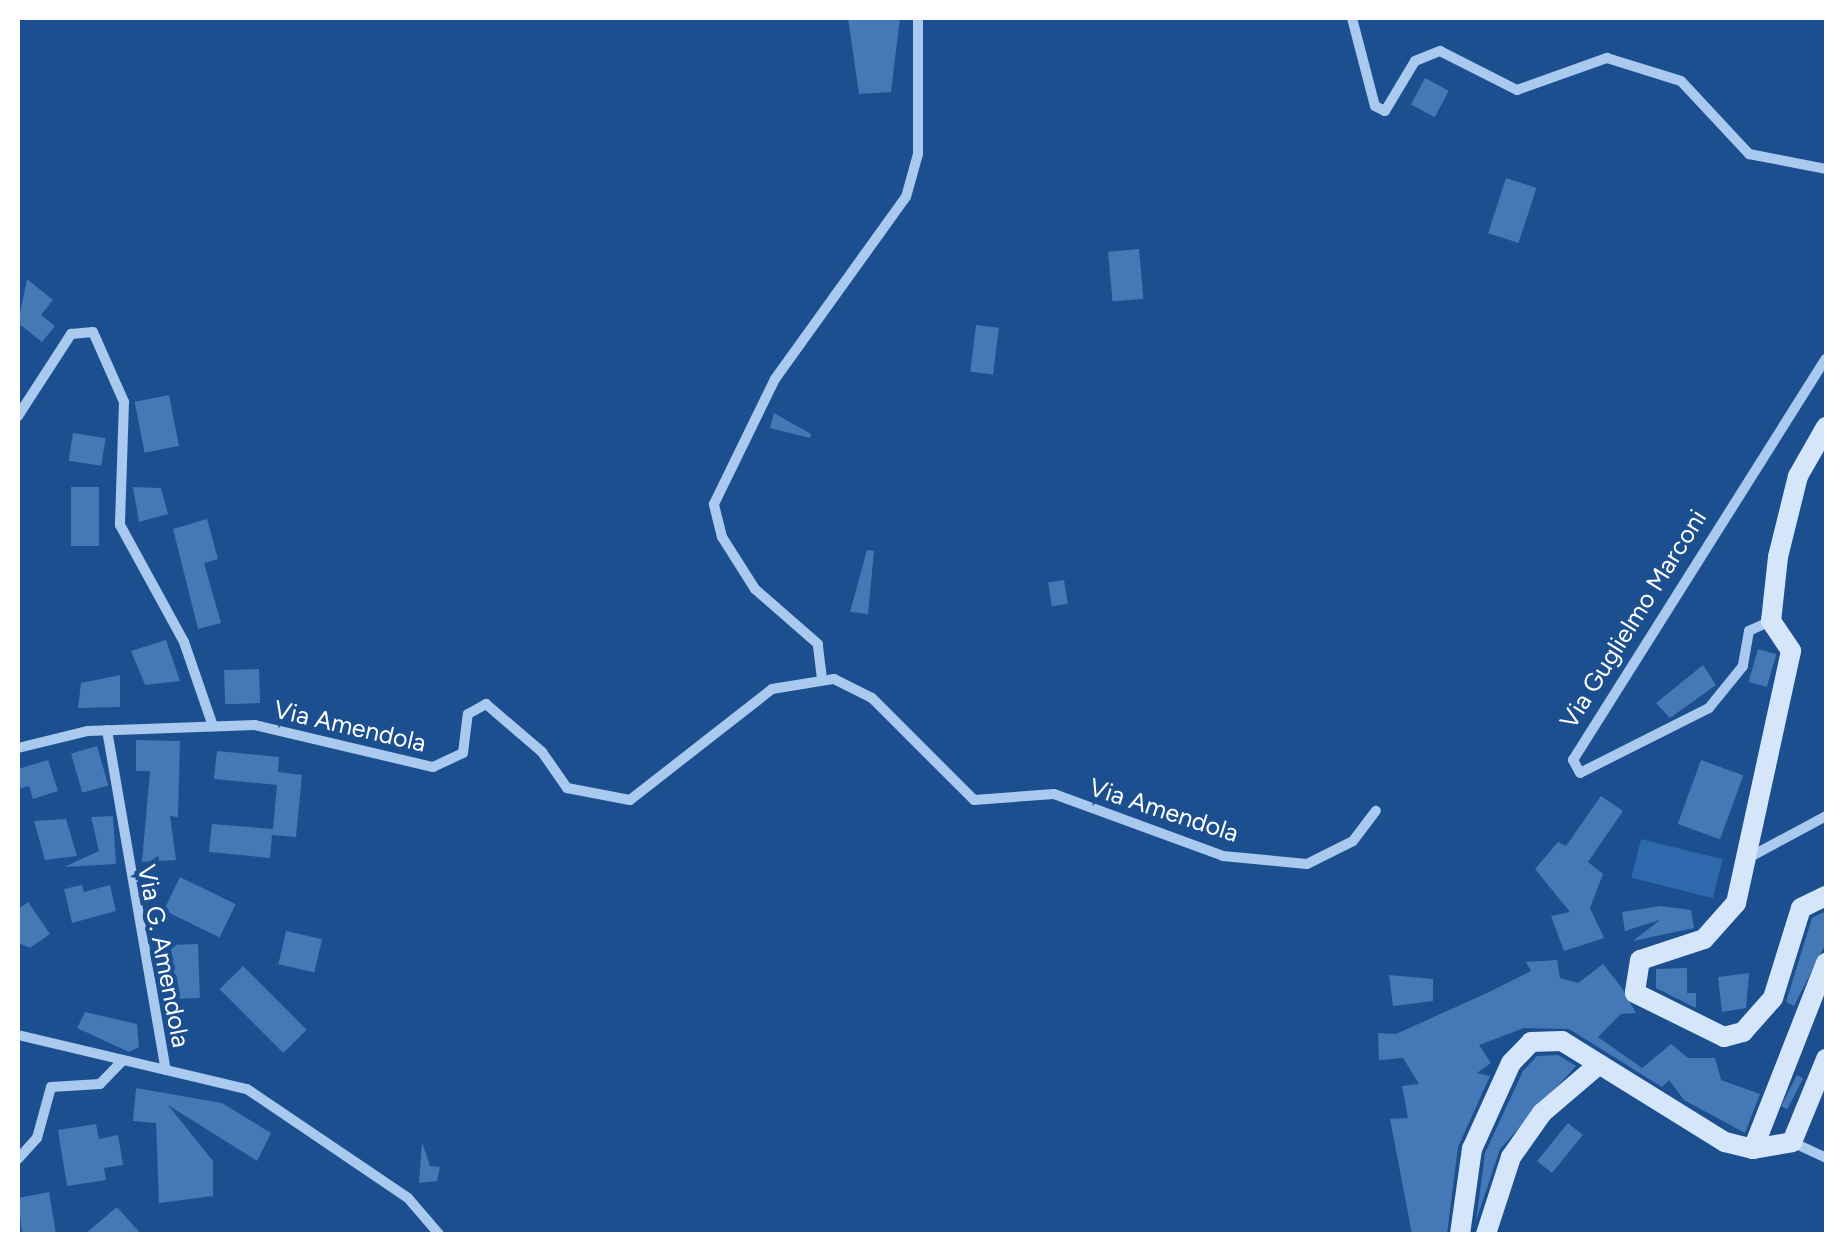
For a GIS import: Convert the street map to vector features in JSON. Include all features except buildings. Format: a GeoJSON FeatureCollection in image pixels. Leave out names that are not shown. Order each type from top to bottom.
{"type":"FeatureCollection","features":[{"type":"Feature","properties":{"kind":"street"},"geometry":{"type":"LineString","coordinates":[[822,678],[818,644],[754,589],[722,537],[714,504],[775,379],[906,197],[918,154],[918,18]]}},
{"type":"Feature","properties":{"kind":"street"},"geometry":{"type":"LineString","coordinates":[[1352,18],[1375,106],[1385,110],[1416,61],[1440,51],[1517,90],[1607,58],[1681,81],[1749,154],[1826,169]]}},
{"type":"Feature","properties":{"kind":"street"},"geometry":{"type":"LineString","coordinates":[[18,416],[71,334],[94,332],[124,402],[120,525],[184,642],[212,726]]}},
{"type":"Feature","properties":{"kind":"street","name":"Via Guglielmo Marconi"},"geometry":{"type":"LineString","coordinates":[[1770,621],[1749,631],[1743,666],[1708,708],[1580,773],[1573,760],[1826,358]]}},
{"type":"Feature","properties":{"kind":"street"},"geometry":{"type":"LineString","coordinates":[[1826,427],[1798,476],[1770,621],[1791,651],[1736,903],[1716,931],[1633,968],[1635,993],[1650,1007],[1724,1037],[1743,1032],[1772,998],[1802,908],[1826,896]]}},
{"type":"Feature","properties":{"kind":"street","name":"Via Amendola"},"geometry":{"type":"LineString","coordinates":[[18,748],[107,730],[255,725],[433,767],[463,753],[468,714],[486,704],[567,788],[630,800],[772,688],[822,678],[872,698],[974,800],[1054,794],[1222,856],[1307,864],[1354,841],[1376,812]]}},
{"type":"Feature","properties":{"kind":"street","name":"Via G. Amendola"},"geometry":{"type":"LineString","coordinates":[[107,730],[166,1070]]}},
{"type":"Feature","properties":{"kind":"street"},"geometry":{"type":"LineString","coordinates":[[1748,859],[1826,816]]}},
{"type":"Feature","properties":{"kind":"street"},"geometry":{"type":"LineString","coordinates":[[1753,1149],[1826,962]]}},
{"type":"Feature","properties":{"kind":"street"},"geometry":{"type":"LineString","coordinates":[[18,1035],[247,1089],[408,1198],[439,1234]]}},
{"type":"Feature","properties":{"kind":"street"},"geometry":{"type":"LineString","coordinates":[[1460,1234],[1472,1148],[1520,1050],[1545,1038],[1598,1065],[1724,1142],[1753,1149],[1792,1142],[1826,1158]]}},
{"type":"Feature","properties":{"kind":"street"},"geometry":{"type":"LineString","coordinates":[[18,1158],[37,1138],[50,1087],[100,1084],[123,1060]]}},
{"type":"Feature","properties":{"kind":"street"},"geometry":{"type":"LineString","coordinates":[[1792,1142],[1826,1060]]}},
{"type":"Feature","properties":{"kind":"street"},"geometry":{"type":"LineString","coordinates":[[1486,1234],[1526,1134],[1598,1065]]}},
{"type":"Feature","properties":{"kind":"shaded area"},"geometry":{"type":"Polygon","coordinates":[[[1641,839],[1723,859],[1713,898],[1631,878],[1641,839]]]}}]}
